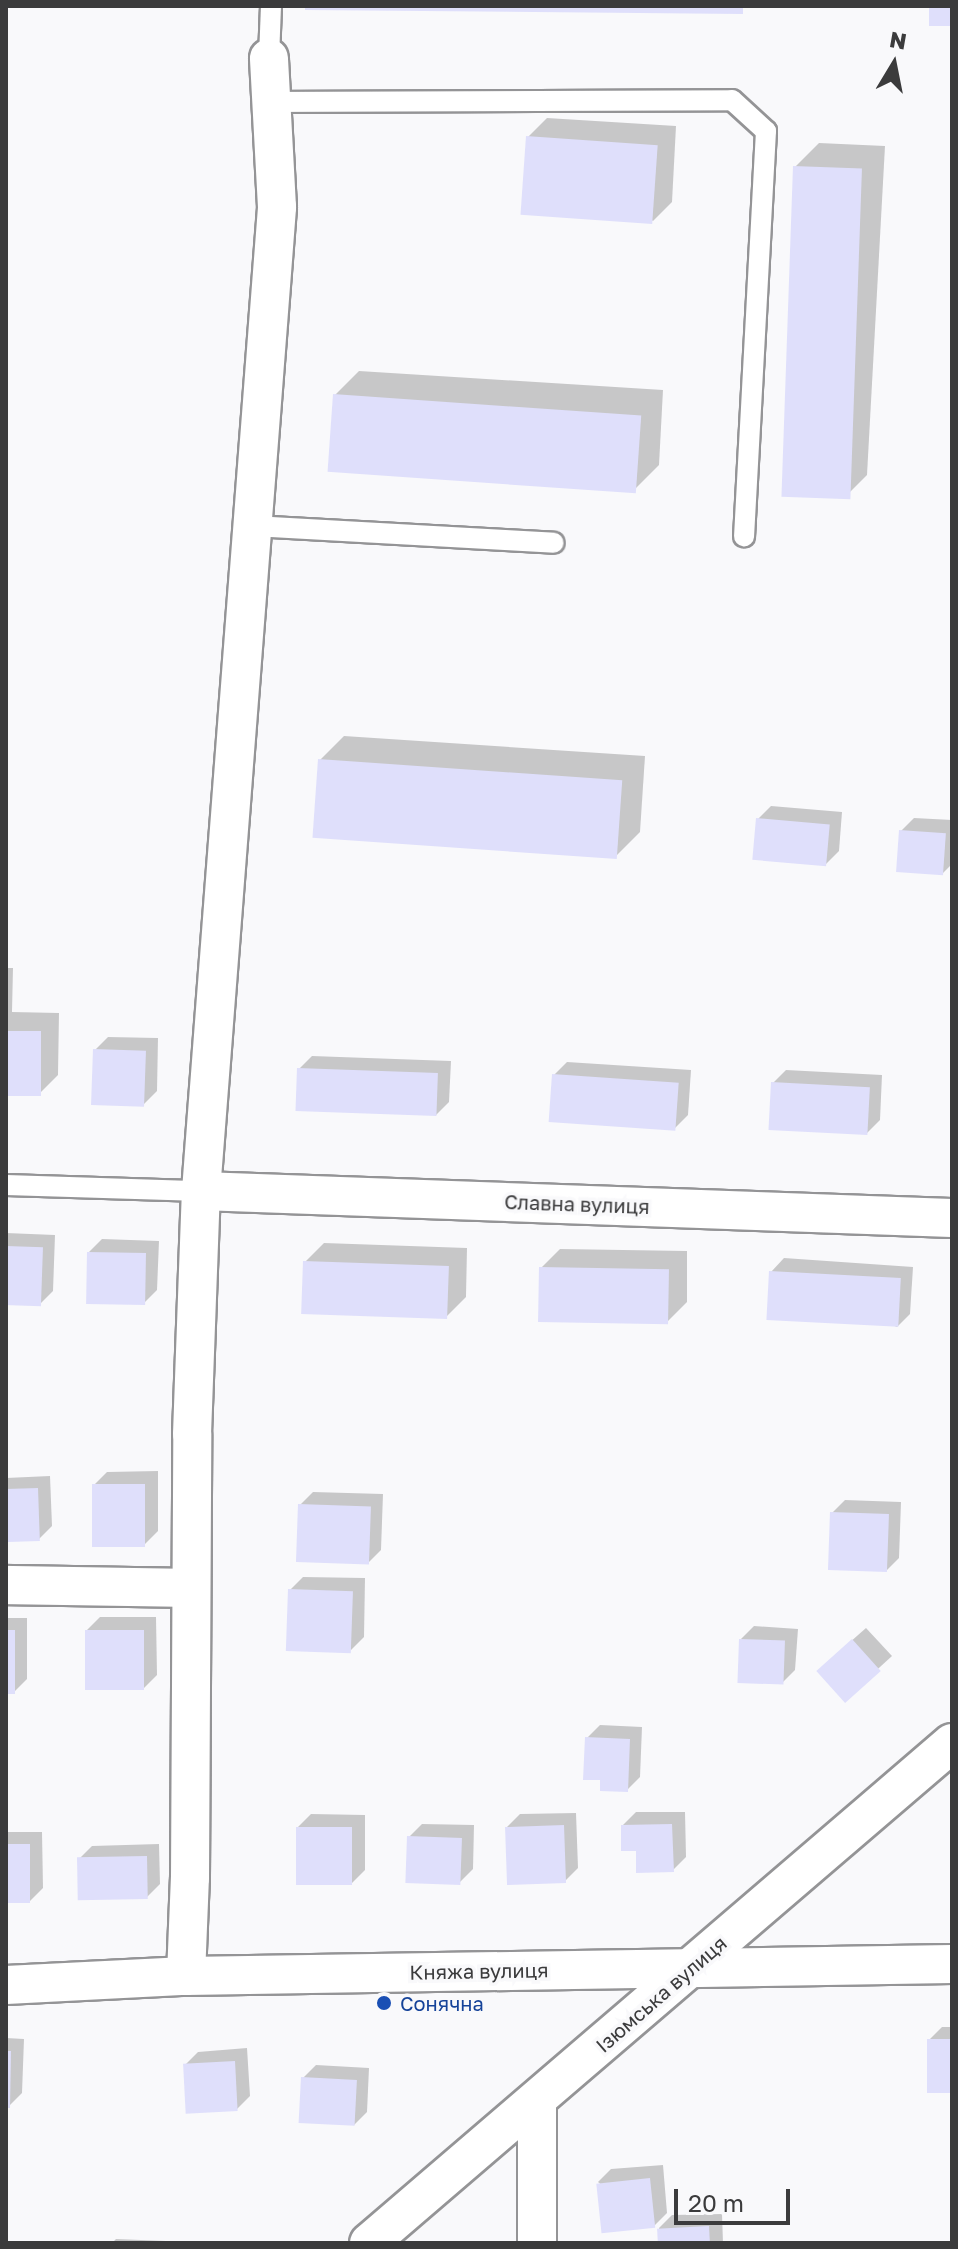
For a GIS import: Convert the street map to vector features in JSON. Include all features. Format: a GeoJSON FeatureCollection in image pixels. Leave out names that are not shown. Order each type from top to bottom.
{"type":"FeatureCollection","features":[{"type":"Feature","properties":{"kind":"street"},"geometry":{"type":"LineString","coordinates":[[186,1976],[192,1434],[201,1191],[277,207],[269,58]]}},
{"type":"Feature","properties":{"kind":"street","name":"Славна вулиця"},"geometry":{"type":"LineString","coordinates":[[201,1191],[952,1218]]}},
{"type":"Feature","properties":{"kind":"street"},"geometry":{"type":"LineString","coordinates":[[6,1585],[191,1588]]}},
{"type":"Feature","properties":{"kind":"street","name":"Ізюмська вулиця"},"geometry":{"type":"LineString","coordinates":[[369,2243],[952,1743]]}},
{"type":"Feature","properties":{"kind":"street","name":"Княжа вулиця"},"geometry":{"type":"LineString","coordinates":[[6,1985],[186,1976],[952,1964]]}},
{"type":"Feature","properties":{"kind":"street"},"geometry":{"type":"LineString","coordinates":[[537,2101],[537,2243]]}},
{"type":"Feature","properties":{"kind":"lane"},"geometry":{"type":"LineString","coordinates":[[269,58],[271,6]]}},
{"type":"Feature","properties":{"kind":"lane"},"geometry":{"type":"LineString","coordinates":[[272,102],[732,100],[766,131],[744,536]]}},
{"type":"Feature","properties":{"kind":"lane"},"geometry":{"type":"LineString","coordinates":[[254,526],[554,543]]}},
{"type":"Feature","properties":{"kind":"lane"},"geometry":{"type":"LineString","coordinates":[[6,1185],[201,1191]]}},
{"type":"Feature","properties":{"kind":"building"},"geometry":{"type":"Polygon","coordinates":[[[305,6],[743,6],[743,14],[305,10],[305,6]]]}},
{"type":"Feature","properties":{"kind":"building"},"geometry":{"type":"Polygon","coordinates":[[[929,6],[952,6],[952,26],[929,26],[929,6]]]}},
{"type":"Feature","properties":{"kind":"building"},"geometry":{"type":"Polygon","coordinates":[[[526,136],[658,145],[652,224],[520,215],[526,136]]]}},
{"type":"Feature","properties":{"kind":"building"},"geometry":{"type":"Polygon","coordinates":[[[793,166],[862,168],[850,499],[781,497],[793,166]]]}},
{"type":"Feature","properties":{"kind":"building"},"geometry":{"type":"Polygon","coordinates":[[[333,394],[641,416],[636,493],[328,472],[333,394]]]}},
{"type":"Feature","properties":{"kind":"building"},"geometry":{"type":"Polygon","coordinates":[[[318,759],[622,780],[617,859],[312,838],[318,759]]]}},
{"type":"Feature","properties":{"kind":"building"},"geometry":{"type":"Polygon","coordinates":[[[756,818],[830,824],[826,866],[752,860],[756,818]]]}},
{"type":"Feature","properties":{"kind":"building"},"geometry":{"type":"Polygon","coordinates":[[[899,830],[946,833],[943,875],[896,872],[899,830]]]}},
{"type":"Feature","properties":{"kind":"building"},"geometry":{"type":"Polygon","coordinates":[[[6,1031],[41,1031],[41,1096],[6,1096],[6,1031]]]}},
{"type":"Feature","properties":{"kind":"building"},"geometry":{"type":"Polygon","coordinates":[[[93,1049],[146,1051],[144,1107],[91,1105],[93,1049]]]}},
{"type":"Feature","properties":{"kind":"building"},"geometry":{"type":"Polygon","coordinates":[[[297,1068],[438,1073],[436,1116],[295,1111],[297,1068]]]}},
{"type":"Feature","properties":{"kind":"building"},"geometry":{"type":"Polygon","coordinates":[[[552,1074],[679,1083],[675,1131],[549,1122],[552,1074]]]}},
{"type":"Feature","properties":{"kind":"building"},"geometry":{"type":"Polygon","coordinates":[[[771,1082],[870,1087],[867,1135],[768,1130],[771,1082]]]}},
{"type":"Feature","properties":{"kind":"building"},"geometry":{"type":"Polygon","coordinates":[[[6,1246],[43,1247],[41,1306],[6,1305],[6,1246]]]}},
{"type":"Feature","properties":{"kind":"building"},"geometry":{"type":"Polygon","coordinates":[[[87,1252],[146,1253],[145,1305],[86,1304],[87,1252]]]}},
{"type":"Feature","properties":{"kind":"building"},"geometry":{"type":"Polygon","coordinates":[[[303,1261],[449,1266],[447,1319],[301,1314],[303,1261]]]}},
{"type":"Feature","properties":{"kind":"building"},"geometry":{"type":"Polygon","coordinates":[[[539,1267],[669,1269],[668,1324],[538,1322],[539,1267]]]}},
{"type":"Feature","properties":{"kind":"building"},"geometry":{"type":"Polygon","coordinates":[[[769,1271],[901,1278],[898,1327],[766,1320],[769,1271]]]}},
{"type":"Feature","properties":{"kind":"building"},"geometry":{"type":"Polygon","coordinates":[[[92,1484],[145,1484],[145,1547],[92,1547],[92,1484]]]}},
{"type":"Feature","properties":{"kind":"building"},"geometry":{"type":"Polygon","coordinates":[[[38,1488],[40,1541],[8,1542],[6,1489],[38,1488]]]}},
{"type":"Feature","properties":{"kind":"building"},"geometry":{"type":"Polygon","coordinates":[[[298,1504],[371,1507],[369,1565],[296,1562],[298,1504]]]}},
{"type":"Feature","properties":{"kind":"building"},"geometry":{"type":"Polygon","coordinates":[[[830,1512],[889,1514],[887,1572],[828,1570],[830,1512]]]}},
{"type":"Feature","properties":{"kind":"building"},"geometry":{"type":"Polygon","coordinates":[[[288,1589],[353,1591],[351,1653],[286,1651],[288,1589]]]}},
{"type":"Feature","properties":{"kind":"building"},"geometry":{"type":"Polygon","coordinates":[[[6,1630],[15,1630],[15,1694],[6,1694],[6,1630]]]}},
{"type":"Feature","properties":{"kind":"building"},"geometry":{"type":"Polygon","coordinates":[[[85,1630],[144,1630],[144,1690],[85,1690],[85,1630]]]}},
{"type":"Feature","properties":{"kind":"building"},"geometry":{"type":"Polygon","coordinates":[[[739,1639],[785,1641],[783,1685],[737,1683],[739,1639]]]}},
{"type":"Feature","properties":{"kind":"building"},"geometry":{"type":"Polygon","coordinates":[[[852,1639],[881,1671],[845,1703],[816,1671],[852,1639]]]}},
{"type":"Feature","properties":{"kind":"building"},"geometry":{"type":"Polygon","coordinates":[[[585,1737],[630,1739],[628,1792],[600,1791],[600,1780],[583,1780],[585,1737]]]}},
{"type":"Feature","properties":{"kind":"building"},"geometry":{"type":"Polygon","coordinates":[[[672,1824],[674,1872],[636,1873],[636,1851],[621,1851],[621,1825],[672,1824]]]}},
{"type":"Feature","properties":{"kind":"building"},"geometry":{"type":"Polygon","coordinates":[[[564,1825],[566,1883],[507,1885],[505,1827],[564,1825]]]}},
{"type":"Feature","properties":{"kind":"building"},"geometry":{"type":"Polygon","coordinates":[[[296,1827],[352,1827],[352,1885],[296,1885],[296,1827]]]}},
{"type":"Feature","properties":{"kind":"building"},"geometry":{"type":"Polygon","coordinates":[[[407,1836],[462,1838],[460,1885],[405,1883],[407,1836]]]}},
{"type":"Feature","properties":{"kind":"building"},"geometry":{"type":"Polygon","coordinates":[[[6,1844],[30,1844],[30,1903],[6,1903],[6,1844]]]}},
{"type":"Feature","properties":{"kind":"building"},"geometry":{"type":"Polygon","coordinates":[[[147,1856],[148,1899],[78,1900],[77,1857],[147,1856]]]}},
{"type":"Feature","properties":{"kind":"building"},"geometry":{"type":"Polygon","coordinates":[[[927,2039],[952,2039],[952,2093],[927,2093],[927,2039]]]}},
{"type":"Feature","properties":{"kind":"building"},"geometry":{"type":"Polygon","coordinates":[[[6,2051],[11,2051],[10,2108],[6,2108],[6,2051]]]}},
{"type":"Feature","properties":{"kind":"building"},"geometry":{"type":"Polygon","coordinates":[[[235,2061],[238,2111],[186,2114],[183,2064],[235,2061]]]}},
{"type":"Feature","properties":{"kind":"building"},"geometry":{"type":"Polygon","coordinates":[[[301,2077],[357,2080],[355,2126],[299,2123],[301,2077]]]}},
{"type":"Feature","properties":{"kind":"building"},"geometry":{"type":"Polygon","coordinates":[[[650,2178],[655,2228],[602,2233],[596,2184],[650,2178]]]}},
{"type":"Feature","properties":{"kind":"building"},"geometry":{"type":"Polygon","coordinates":[[[709,2226],[710,2243],[658,2243],[657,2229],[709,2226]]]}},
{"type":"Feature","properties":{"kind":"place","name":"Сонячна"},"geometry":{"type":"Point","coordinates":[384,2003]}}]}
